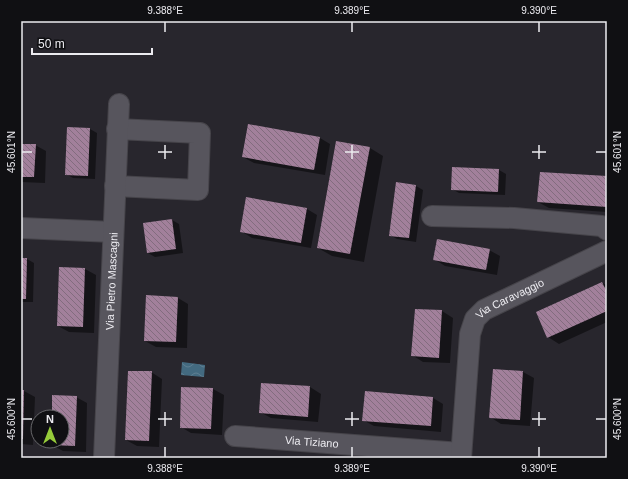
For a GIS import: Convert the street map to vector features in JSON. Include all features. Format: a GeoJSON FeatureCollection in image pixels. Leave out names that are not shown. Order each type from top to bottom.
{"type":"FeatureCollection","features":[{"type":"Feature","properties":{"kind":"street","name":"Via Pietro Mascagni"},"geometry":{"type":"LineString","coordinates":[[104,458],[119,104]]}},
{"type":"Feature","properties":{"kind":"street"},"geometry":{"type":"LineString","coordinates":[[115,186],[198,190],[200,133],[118,129]]}},
{"type":"Feature","properties":{"kind":"street"},"geometry":{"type":"LineString","coordinates":[[432,216],[514,218],[602,226],[607,230]]}},
{"type":"Feature","properties":{"kind":"street"},"geometry":{"type":"LineString","coordinates":[[21,228],[113,232]]}},
{"type":"Feature","properties":{"kind":"street","name":"Via Caravaggio"},"geometry":{"type":"LineString","coordinates":[[461,455],[470,334],[475,320],[484,310],[607,252]]}},
{"type":"Feature","properties":{"kind":"street","name":"Via Tiziano"},"geometry":{"type":"LineString","coordinates":[[235,436],[461,455]]}},
{"type":"Feature","properties":{"kind":"water"},"geometry":{"type":"Polygon","coordinates":[[[182,362],[205,365],[204,377],[181,375],[182,362]]]}},
{"type":"Feature","properties":{"kind":"building"},"geometry":{"type":"Polygon","coordinates":[[[248,124],[320,137],[314,170],[242,157],[248,124]]]}},
{"type":"Feature","properties":{"kind":"building"},"geometry":{"type":"Polygon","coordinates":[[[67,127],[90,128],[88,176],[65,175],[67,127]]]}},
{"type":"Feature","properties":{"kind":"building"},"geometry":{"type":"Polygon","coordinates":[[[336,141],[370,147],[350,254],[317,248],[336,141]]]}},
{"type":"Feature","properties":{"kind":"building"},"geometry":{"type":"Polygon","coordinates":[[[21,144],[36,144],[34,177],[21,177],[21,144]]]}},
{"type":"Feature","properties":{"kind":"building"},"geometry":{"type":"Polygon","coordinates":[[[452,167],[499,169],[498,192],[451,190],[452,167]]]}},
{"type":"Feature","properties":{"kind":"building"},"geometry":{"type":"Polygon","coordinates":[[[540,172],[607,176],[607,207],[537,202],[540,172]]]}},
{"type":"Feature","properties":{"kind":"building"},"geometry":{"type":"Polygon","coordinates":[[[396,182],[416,185],[409,238],[389,236],[396,182]]]}},
{"type":"Feature","properties":{"kind":"building"},"geometry":{"type":"Polygon","coordinates":[[[246,197],[307,208],[301,243],[240,232],[246,197]]]}},
{"type":"Feature","properties":{"kind":"building"},"geometry":{"type":"Polygon","coordinates":[[[172,219],[176,249],[147,253],[143,223],[172,219]]]}},
{"type":"Feature","properties":{"kind":"building"},"geometry":{"type":"Polygon","coordinates":[[[437,239],[490,249],[486,270],[433,260],[437,239]]]}},
{"type":"Feature","properties":{"kind":"building"},"geometry":{"type":"Polygon","coordinates":[[[21,258],[27,258],[26,299],[21,299],[21,258]]]}},
{"type":"Feature","properties":{"kind":"building"},"geometry":{"type":"Polygon","coordinates":[[[59,267],[85,268],[83,327],[57,326],[59,267]]]}},
{"type":"Feature","properties":{"kind":"building"},"geometry":{"type":"Polygon","coordinates":[[[602,282],[607,292],[607,311],[547,338],[536,312],[602,282]]]}},
{"type":"Feature","properties":{"kind":"building"},"geometry":{"type":"Polygon","coordinates":[[[146,295],[178,297],[176,342],[144,341],[146,295]]]}},
{"type":"Feature","properties":{"kind":"building"},"geometry":{"type":"Polygon","coordinates":[[[415,309],[442,310],[439,358],[411,356],[415,309]]]}},
{"type":"Feature","properties":{"kind":"building"},"geometry":{"type":"Polygon","coordinates":[[[493,369],[523,371],[520,420],[489,418],[493,369]]]}},
{"type":"Feature","properties":{"kind":"building"},"geometry":{"type":"Polygon","coordinates":[[[128,371],[152,371],[149,441],[125,440],[128,371]]]}},
{"type":"Feature","properties":{"kind":"building"},"geometry":{"type":"Polygon","coordinates":[[[261,383],[310,386],[308,417],[259,413],[261,383]]]}},
{"type":"Feature","properties":{"kind":"building"},"geometry":{"type":"Polygon","coordinates":[[[181,387],[213,388],[211,429],[180,428],[181,387]]]}},
{"type":"Feature","properties":{"kind":"building"},"geometry":{"type":"Polygon","coordinates":[[[21,390],[24,390],[23,439],[21,439],[21,390]]]}},
{"type":"Feature","properties":{"kind":"building"},"geometry":{"type":"Polygon","coordinates":[[[365,391],[433,397],[431,426],[362,421],[365,391]]]}},
{"type":"Feature","properties":{"kind":"building"},"geometry":{"type":"Polygon","coordinates":[[[52,395],[77,396],[75,446],[70,446],[70,409],[52,409],[52,395]]]}}]}
